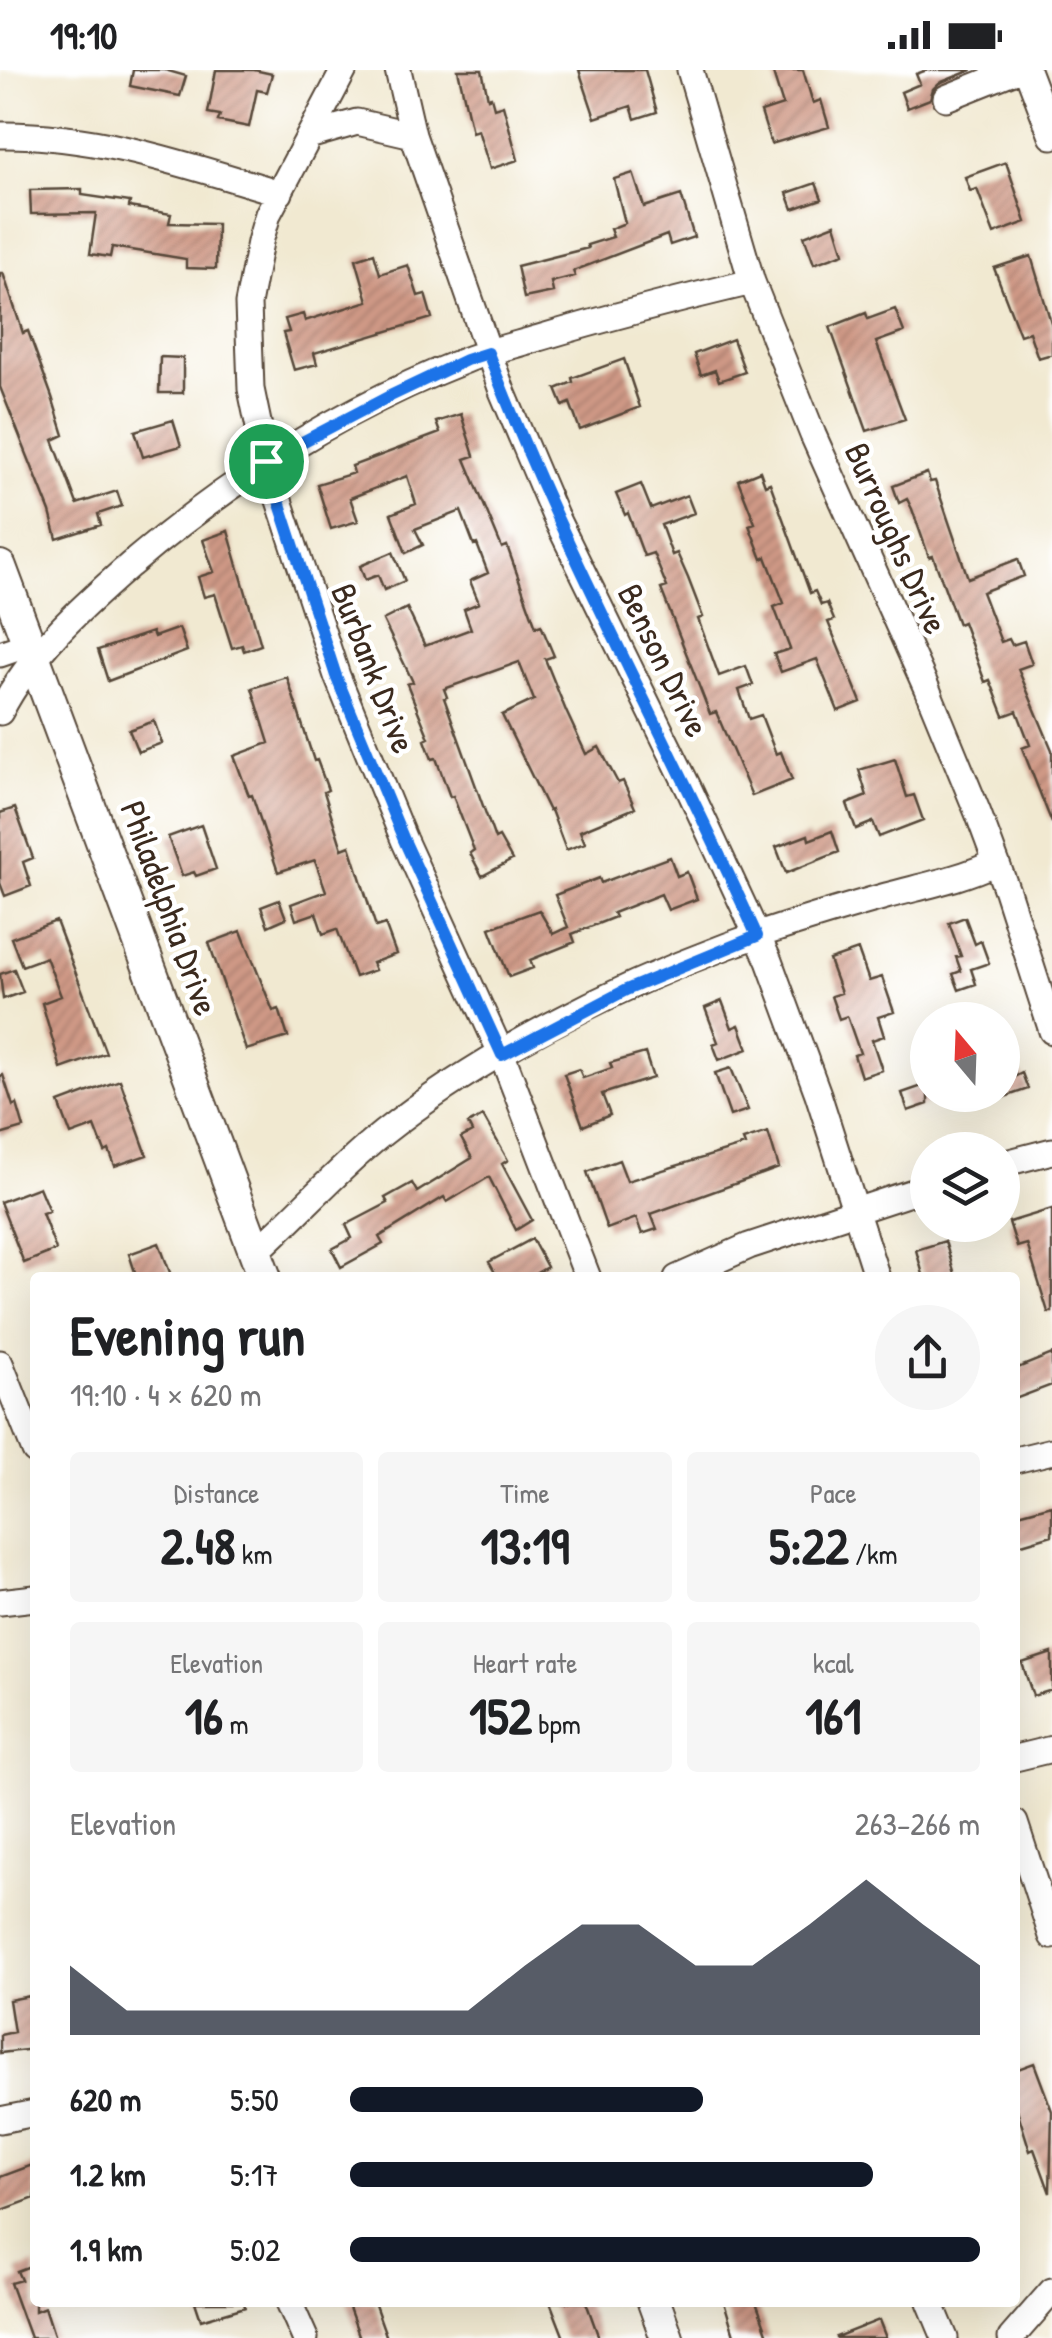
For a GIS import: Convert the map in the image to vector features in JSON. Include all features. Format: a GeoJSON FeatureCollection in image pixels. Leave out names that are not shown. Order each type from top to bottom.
{"type":"FeatureCollection","features":[{"type":"Feature","properties":{"kind":"main road","name":"Philadelphia Drive"},"geometry":{"type":"LineString","coordinates":[[0,567],[21,651],[261,1265]]}},
{"type":"Feature","properties":{"kind":"main road"},"geometry":{"type":"LineString","coordinates":[[656,2307],[667,2338]]}},
{"type":"Feature","properties":{"kind":"street","name":"Burbank Drive"},"geometry":{"type":"LineString","coordinates":[[344,70],[280,192],[260,242],[247,323],[250,388],[266,461],[336,676],[502,1055],[586,1272]]}},
{"type":"Feature","properties":{"kind":"street","name":"Benson Drive"},"geometry":{"type":"LineString","coordinates":[[398,70],[413,134],[488,353],[562,532],[757,936],[812,1078],[874,1272]]}},
{"type":"Feature","properties":{"kind":"street","name":"Burroughs Drive"},"geometry":{"type":"LineString","coordinates":[[690,70],[752,282],[813,435],[978,813],[1008,892],[1052,1031]]}},
{"type":"Feature","properties":{"kind":"street"},"geometry":{"type":"LineString","coordinates":[[946,98],[1016,70]]}},
{"type":"Feature","properties":{"kind":"street"},"geometry":{"type":"LineString","coordinates":[[1027,70],[1052,136]]}},
{"type":"Feature","properties":{"kind":"street"},"geometry":{"type":"LineString","coordinates":[[312,135],[358,122],[413,134]]}},
{"type":"Feature","properties":{"kind":"street"},"geometry":{"type":"LineString","coordinates":[[0,135],[41,134],[105,143],[280,192]]}},
{"type":"Feature","properties":{"kind":"street"},"geometry":{"type":"LineString","coordinates":[[0,712],[18,678],[21,651],[170,531],[266,461],[466,360],[625,312],[752,282]]}},
{"type":"Feature","properties":{"kind":"street"},"geometry":{"type":"LineString","coordinates":[[261,1265],[308,1200],[380,1136],[441,1091],[502,1055],[626,990],[757,936],[969,875],[994,863]]}},
{"type":"Feature","properties":{"kind":"street"},"geometry":{"type":"LineString","coordinates":[[1020,1159],[1052,1151]]}},
{"type":"Feature","properties":{"kind":"street"},"geometry":{"type":"LineString","coordinates":[[690,1272],[749,1246],[910,1193]]}},
{"type":"Feature","properties":{"kind":"street"},"geometry":{"type":"LineString","coordinates":[[0,1363],[30,1438]]}},
{"type":"Feature","properties":{"kind":"street"},"geometry":{"type":"LineString","coordinates":[[1020,1459],[1052,1452]]}},
{"type":"Feature","properties":{"kind":"street"},"geometry":{"type":"LineString","coordinates":[[0,1602],[30,1599]]}},
{"type":"Feature","properties":{"kind":"street"},"geometry":{"type":"LineString","coordinates":[[1020,1757],[1052,1749]]}},
{"type":"Feature","properties":{"kind":"street"},"geometry":{"type":"LineString","coordinates":[[1020,1838],[1052,1936]]}},
{"type":"Feature","properties":{"kind":"street"},"geometry":{"type":"LineString","coordinates":[[0,2120],[30,2115]]}},
{"type":"Feature","properties":{"kind":"street"},"geometry":{"type":"LineString","coordinates":[[1011,2338],[1052,2291]]}},
{"type":"Feature","properties":{"kind":"street"},"geometry":{"type":"LineString","coordinates":[[291,2307],[305,2338]]}},
{"type":"Feature","properties":{"kind":"street"},"geometry":{"type":"LineString","coordinates":[[932,2307],[945,2338]]}},
{"type":"Feature","properties":{"kind":"building"},"geometry":{"type":"Polygon","coordinates":[[[133,70],[165,70],[186,76],[180,96],[130,86],[133,70]]]}},
{"type":"Feature","properties":{"kind":"building"},"geometry":{"type":"Polygon","coordinates":[[[216,70],[272,74],[267,92],[257,90],[249,127],[218,121],[220,115],[208,113],[216,70]]]}},
{"type":"Feature","properties":{"kind":"building"},"geometry":{"type":"Polygon","coordinates":[[[458,70],[482,70],[494,108],[503,105],[518,160],[490,169],[478,130],[472,132],[458,70]]]}},
{"type":"Feature","properties":{"kind":"building"},"geometry":{"type":"Polygon","coordinates":[[[579,70],[645,70],[657,112],[635,119],[631,106],[595,118],[579,70]]]}},
{"type":"Feature","properties":{"kind":"building"},"geometry":{"type":"Polygon","coordinates":[[[772,70],[803,70],[813,103],[821,100],[829,127],[771,144],[761,112],[783,105],[772,70]]]}},
{"type":"Feature","properties":{"kind":"building"},"geometry":{"type":"Polygon","coordinates":[[[927,70],[972,70],[939,83],[930,99],[907,108],[901,92],[920,84],[916,74],[927,70]]]}},
{"type":"Feature","properties":{"kind":"building"},"geometry":{"type":"Polygon","coordinates":[[[1006,162],[1026,222],[994,234],[977,189],[970,191],[965,177],[1006,162]]]}},
{"type":"Feature","properties":{"kind":"building"},"geometry":{"type":"Polygon","coordinates":[[[633,173],[644,207],[681,195],[694,237],[670,245],[667,235],[573,271],[575,276],[551,282],[553,292],[524,298],[517,266],[588,248],[587,245],[613,237],[610,229],[625,223],[614,179],[633,173]]]}},
{"type":"Feature","properties":{"kind":"building"},"geometry":{"type":"Polygon","coordinates":[[[816,183],[822,199],[793,209],[787,193],[816,183]]]}},
{"type":"Feature","properties":{"kind":"building"},"geometry":{"type":"Polygon","coordinates":[[[82,189],[82,195],[130,202],[129,207],[171,214],[169,223],[217,224],[216,269],[186,268],[186,259],[112,247],[110,257],[90,254],[96,213],[31,214],[30,190],[82,189]]]}},
{"type":"Feature","properties":{"kind":"building"},"geometry":{"type":"Polygon","coordinates":[[[835,224],[844,253],[814,264],[804,236],[835,224]]]}},
{"type":"Feature","properties":{"kind":"building"},"geometry":{"type":"Polygon","coordinates":[[[374,253],[380,274],[408,265],[418,296],[425,294],[432,318],[314,353],[317,364],[294,370],[283,333],[289,332],[285,319],[303,314],[305,321],[368,301],[356,259],[374,253]]]}},
{"type":"Feature","properties":{"kind":"building"},"geometry":{"type":"Polygon","coordinates":[[[1031,256],[1052,326],[1052,354],[1038,358],[1029,332],[1020,335],[994,268],[1031,256]]]}},
{"type":"Feature","properties":{"kind":"building"},"geometry":{"type":"Polygon","coordinates":[[[0,273],[23,333],[28,331],[52,397],[64,435],[53,440],[77,504],[117,491],[122,506],[98,514],[101,525],[57,539],[0,387],[0,273]]]}},
{"type":"Feature","properties":{"kind":"building"},"geometry":{"type":"Polygon","coordinates":[[[895,309],[904,332],[876,342],[905,419],[867,431],[830,327],[866,313],[868,319],[895,309]]]}},
{"type":"Feature","properties":{"kind":"building"},"geometry":{"type":"Polygon","coordinates":[[[733,339],[745,372],[719,381],[715,370],[701,375],[694,354],[733,339]]]}},
{"type":"Feature","properties":{"kind":"building"},"geometry":{"type":"Polygon","coordinates":[[[160,357],[183,358],[183,393],[159,393],[160,357]]]}},
{"type":"Feature","properties":{"kind":"building"},"geometry":{"type":"Polygon","coordinates":[[[624,359],[640,407],[580,430],[570,403],[563,406],[556,389],[573,382],[572,378],[624,359]]]}},
{"type":"Feature","properties":{"kind":"building"},"geometry":{"type":"Polygon","coordinates":[[[461,414],[474,456],[465,459],[502,548],[507,546],[536,627],[541,625],[554,656],[545,659],[566,711],[586,754],[599,747],[618,783],[623,781],[635,808],[580,831],[585,843],[566,850],[551,810],[502,715],[534,700],[519,662],[444,689],[495,839],[499,837],[512,860],[482,876],[470,853],[474,850],[453,796],[450,797],[425,740],[429,738],[407,684],[413,682],[383,620],[407,608],[425,646],[471,629],[464,609],[479,603],[470,581],[488,573],[477,544],[474,545],[461,511],[415,529],[423,545],[406,553],[391,514],[416,504],[407,476],[350,498],[358,521],[331,529],[317,484],[354,473],[352,466],[440,433],[436,422],[461,414]]]}},
{"type":"Feature","properties":{"kind":"building"},"geometry":{"type":"Polygon","coordinates":[[[173,420],[181,446],[143,457],[135,431],[173,420]]]}},
{"type":"Feature","properties":{"kind":"building"},"geometry":{"type":"Polygon","coordinates":[[[760,471],[765,485],[770,483],[810,593],[815,591],[821,605],[827,603],[834,620],[828,622],[861,702],[838,711],[817,659],[781,672],[774,654],[790,649],[774,607],[784,603],[749,525],[755,523],[738,480],[760,471]]]}},
{"type":"Feature","properties":{"kind":"building"},"geometry":{"type":"Polygon","coordinates":[[[927,473],[930,482],[935,481],[968,578],[1018,559],[1024,576],[982,592],[1001,642],[1009,639],[1012,645],[1024,641],[1032,664],[1018,669],[1052,750],[1052,823],[1022,748],[1030,745],[1017,711],[1004,716],[990,680],[985,682],[963,622],[958,624],[912,509],[907,499],[899,503],[893,486],[927,473]]]}},
{"type":"Feature","properties":{"kind":"building"},"geometry":{"type":"Polygon","coordinates":[[[641,484],[651,509],[687,495],[694,513],[661,525],[672,555],[677,553],[688,578],[719,676],[746,666],[753,685],[739,690],[749,719],[761,715],[776,754],[781,752],[792,780],[752,796],[716,712],[710,714],[661,589],[667,587],[653,553],[644,556],[628,513],[625,515],[616,494],[641,484]]]}},
{"type":"Feature","properties":{"kind":"building"},"geometry":{"type":"Polygon","coordinates":[[[228,531],[261,645],[244,651],[242,645],[232,648],[215,594],[204,597],[198,577],[214,572],[203,540],[228,531]]]}},
{"type":"Feature","properties":{"kind":"building"},"geometry":{"type":"Polygon","coordinates":[[[393,552],[405,581],[384,590],[378,575],[365,580],[360,566],[393,552]]]}},
{"type":"Feature","properties":{"kind":"building"},"geometry":{"type":"Polygon","coordinates":[[[179,628],[187,651],[108,681],[98,650],[152,632],[154,637],[179,628]]]}},
{"type":"Feature","properties":{"kind":"building"},"geometry":{"type":"Polygon","coordinates":[[[287,677],[314,761],[317,760],[328,790],[324,792],[342,849],[350,846],[376,927],[385,924],[396,954],[372,963],[375,970],[355,977],[337,929],[323,934],[316,913],[296,920],[291,904],[326,891],[315,860],[278,872],[234,756],[269,743],[252,688],[287,677]]]}},
{"type":"Feature","properties":{"kind":"building"},"geometry":{"type":"Polygon","coordinates":[[[154,721],[162,743],[138,752],[129,730],[154,721]]]}},
{"type":"Feature","properties":{"kind":"building"},"geometry":{"type":"Polygon","coordinates":[[[895,759],[907,797],[914,795],[923,820],[879,837],[873,822],[856,829],[847,804],[867,796],[859,770],[895,759]]]}},
{"type":"Feature","properties":{"kind":"building"},"geometry":{"type":"Polygon","coordinates":[[[15,808],[33,858],[23,862],[31,886],[5,896],[0,883],[0,813],[15,808]]]}},
{"type":"Feature","properties":{"kind":"building"},"geometry":{"type":"Polygon","coordinates":[[[201,825],[216,869],[182,876],[168,837],[201,825]]]}},
{"type":"Feature","properties":{"kind":"building"},"geometry":{"type":"Polygon","coordinates":[[[832,831],[839,852],[786,873],[776,847],[832,831]]]}},
{"type":"Feature","properties":{"kind":"building"},"geometry":{"type":"Polygon","coordinates":[[[670,857],[677,876],[687,872],[697,899],[668,910],[661,894],[613,913],[615,917],[572,934],[575,942],[530,960],[533,968],[509,977],[490,928],[539,910],[553,934],[568,927],[555,895],[599,878],[601,883],[670,857]]]}},
{"type":"Feature","properties":{"kind":"building"},"geometry":{"type":"Polygon","coordinates":[[[279,900],[286,918],[268,926],[261,907],[279,900]]]}},
{"type":"Feature","properties":{"kind":"building"},"geometry":{"type":"Polygon","coordinates":[[[965,917],[975,944],[981,941],[989,963],[971,969],[976,984],[959,990],[953,974],[961,971],[956,957],[961,956],[949,923],[965,917]]]}},
{"type":"Feature","properties":{"kind":"building"},"geometry":{"type":"Polygon","coordinates":[[[56,921],[106,1053],[61,1069],[42,1003],[61,996],[46,957],[22,966],[11,938],[56,921]]]}},
{"type":"Feature","properties":{"kind":"building"},"geometry":{"type":"Polygon","coordinates":[[[241,931],[273,1011],[279,1009],[288,1037],[246,1050],[209,943],[241,931]]]}},
{"type":"Feature","properties":{"kind":"building"},"geometry":{"type":"Polygon","coordinates":[[[858,950],[869,981],[882,977],[894,1012],[878,1017],[884,1036],[872,1040],[882,1070],[861,1077],[854,1055],[860,1053],[847,1016],[839,1019],[831,996],[841,993],[829,960],[858,950]]]}},
{"type":"Feature","properties":{"kind":"building"},"geometry":{"type":"Polygon","coordinates":[[[14,969],[23,992],[3,999],[0,974],[14,969]]]}},
{"type":"Feature","properties":{"kind":"building"},"geometry":{"type":"Polygon","coordinates":[[[722,1001],[732,1028],[739,1025],[748,1049],[719,1060],[713,1044],[718,1042],[705,1008],[722,1001]]]}},
{"type":"Feature","properties":{"kind":"building"},"geometry":{"type":"Polygon","coordinates":[[[645,1053],[653,1078],[602,1094],[610,1115],[583,1126],[564,1074],[579,1069],[583,1078],[612,1068],[610,1063],[645,1053]]]}},
{"type":"Feature","properties":{"kind":"building"},"geometry":{"type":"Polygon","coordinates":[[[731,1068],[748,1110],[730,1116],[715,1073],[731,1068]]]}},
{"type":"Feature","properties":{"kind":"building"},"geometry":{"type":"Polygon","coordinates":[[[1022,1073],[1028,1089],[1020,1092],[1022,1073]]]}},
{"type":"Feature","properties":{"kind":"building"},"geometry":{"type":"Polygon","coordinates":[[[3,1075],[24,1128],[0,1135],[0,1076],[3,1075]]]}},
{"type":"Feature","properties":{"kind":"building"},"geometry":{"type":"Polygon","coordinates":[[[120,1080],[147,1155],[115,1166],[95,1126],[71,1135],[59,1103],[120,1080]]]}},
{"type":"Feature","properties":{"kind":"building"},"geometry":{"type":"Polygon","coordinates":[[[910,1090],[910,1110],[908,1111],[902,1093],[910,1090]]]}},
{"type":"Feature","properties":{"kind":"building"},"geometry":{"type":"Polygon","coordinates":[[[483,1116],[508,1160],[502,1164],[532,1220],[516,1230],[489,1177],[447,1202],[444,1197],[379,1237],[383,1244],[341,1267],[332,1249],[352,1238],[346,1225],[388,1203],[385,1198],[412,1183],[417,1192],[472,1158],[461,1138],[472,1132],[468,1124],[483,1116]]]}},
{"type":"Feature","properties":{"kind":"building"},"geometry":{"type":"Polygon","coordinates":[[[768,1132],[779,1168],[651,1214],[657,1229],[642,1234],[636,1218],[607,1229],[587,1172],[619,1160],[627,1181],[745,1145],[743,1140],[768,1132]]]}},
{"type":"Feature","properties":{"kind":"building"},"geometry":{"type":"Polygon","coordinates":[[[39,1187],[49,1211],[42,1213],[56,1250],[24,1263],[0,1202],[39,1187]]]}},
{"type":"Feature","properties":{"kind":"building"},"geometry":{"type":"Polygon","coordinates":[[[1052,1209],[1052,1312],[1048,1312],[1027,1244],[1017,1247],[1020,1219],[1052,1209]]]}},
{"type":"Feature","properties":{"kind":"building"},"geometry":{"type":"Polygon","coordinates":[[[532,1239],[547,1267],[538,1272],[495,1272],[489,1262],[532,1239]]]}},
{"type":"Feature","properties":{"kind":"building"},"geometry":{"type":"Polygon","coordinates":[[[945,1242],[954,1272],[922,1272],[916,1250],[945,1242]]]}},
{"type":"Feature","properties":{"kind":"building"},"geometry":{"type":"Polygon","coordinates":[[[159,1243],[170,1272],[135,1272],[129,1254],[159,1243]]]}},
{"type":"Feature","properties":{"kind":"building"},"geometry":{"type":"Polygon","coordinates":[[[1052,1354],[1052,1385],[1020,1397],[1020,1367],[1052,1354]]]}},
{"type":"Feature","properties":{"kind":"building"},"geometry":{"type":"Polygon","coordinates":[[[1052,1505],[1052,1535],[1020,1545],[1020,1514],[1052,1505]]]}},
{"type":"Feature","properties":{"kind":"building"},"geometry":{"type":"Polygon","coordinates":[[[1052,1653],[1052,1690],[1033,1696],[1022,1663],[1052,1653]]]}},
{"type":"Feature","properties":{"kind":"building"},"geometry":{"type":"Polygon","coordinates":[[[30,1996],[30,2050],[0,2053],[0,2035],[14,2032],[9,2000],[30,1996]]]}},
{"type":"Feature","properties":{"kind":"building"},"geometry":{"type":"Polygon","coordinates":[[[1034,2063],[1052,2111],[1050,2193],[1020,2119],[1020,2068],[1034,2063]]]}},
{"type":"Feature","properties":{"kind":"building"},"geometry":{"type":"Polygon","coordinates":[[[30,2166],[30,2200],[0,2211],[0,2177],[30,2166]]]}},
{"type":"Feature","properties":{"kind":"building"},"geometry":{"type":"Polygon","coordinates":[[[30,2266],[30,2307],[35,2307],[35,2311],[45,2307],[55,2338],[30,2338],[10,2283],[21,2280],[17,2271],[30,2266]]]}},
{"type":"Feature","properties":{"kind":"building"},"geometry":{"type":"Polygon","coordinates":[[[197,2307],[245,2307],[201,2320],[197,2307]]]}},
{"type":"Feature","properties":{"kind":"building"},"geometry":{"type":"Polygon","coordinates":[[[349,2307],[376,2307],[387,2338],[360,2338],[349,2307]]]}},
{"type":"Feature","properties":{"kind":"building"},"geometry":{"type":"Polygon","coordinates":[[[552,2307],[588,2307],[599,2338],[564,2338],[552,2307]]]}},
{"type":"Feature","properties":{"kind":"building"},"geometry":{"type":"Polygon","coordinates":[[[726,2307],[758,2307],[769,2338],[735,2338],[726,2307]]]}},
{"type":"Feature","properties":{"kind":"building"},"geometry":{"type":"Polygon","coordinates":[[[879,2320],[886,2338],[836,2337],[879,2320]]]}},
{"type":"Feature","properties":{"kind":"route"},"geometry":{"type":"LineString","coordinates":[[488,353],[555,516],[757,936],[626,990],[502,1055],[378,781],[336,676],[266,461],[388,397],[488,353]]}}]}
